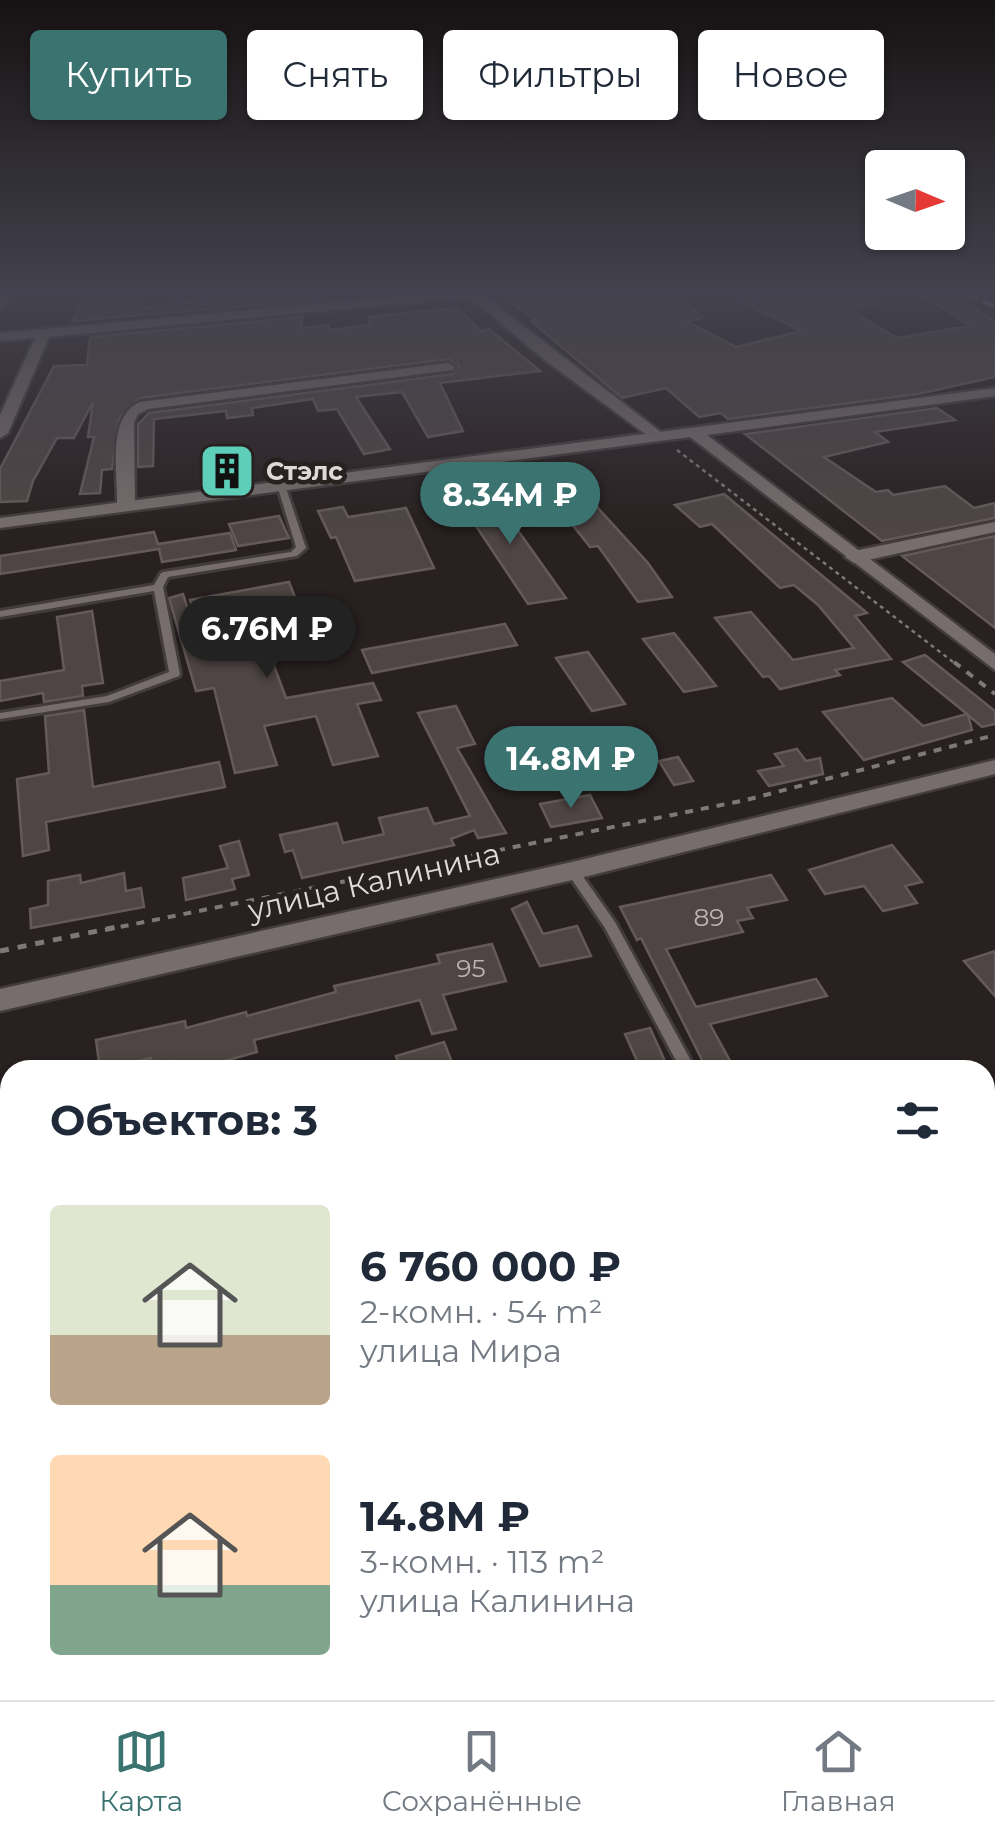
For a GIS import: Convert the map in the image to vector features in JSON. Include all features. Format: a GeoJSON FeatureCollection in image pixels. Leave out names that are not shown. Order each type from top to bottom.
{"type":"FeatureCollection","features":[{"type":"Feature","properties":{"kind":"street"},"geometry":{"type":"LineString","coordinates":[[0,433],[27,373]]}},
{"type":"Feature","properties":{"kind":"street"},"geometry":{"type":"LineString","coordinates":[[126,506],[126,423],[132,411],[145,405],[397,373]]}},
{"type":"Feature","properties":{"kind":"street"},"geometry":{"type":"LineString","coordinates":[[572,373],[658,436]]}},
{"type":"Feature","properties":{"kind":"street"},"geometry":{"type":"LineString","coordinates":[[0,523],[995,392]]}},
{"type":"Feature","properties":{"kind":"street"},"geometry":{"type":"LineString","coordinates":[[692,431],[995,664]]}},
{"type":"Feature","properties":{"kind":"street"},"geometry":{"type":"LineString","coordinates":[[854,557],[995,526]]}},
{"type":"Feature","properties":{"kind":"street","name":"улица Калинина"},"geometry":{"type":"LineString","coordinates":[[0,1000],[572,871],[995,767]]}},
{"type":"Feature","properties":{"kind":"lane"},"geometry":{"type":"LineString","coordinates":[[0,716],[109,699],[175,674],[158,587],[164,575],[294,554],[301,548],[281,486]]}},
{"type":"Feature","properties":{"kind":"lane"},"geometry":{"type":"LineString","coordinates":[[0,614],[158,587]]}},
{"type":"Feature","properties":{"kind":"lane"},"geometry":{"type":"LineString","coordinates":[[572,871],[610,926],[684,1060]]}},
{"type":"Feature","properties":{"kind":"path"},"geometry":{"type":"LineString","coordinates":[[658,436],[995,694]]}},
{"type":"Feature","properties":{"kind":"path"},"geometry":{"type":"LineString","coordinates":[[0,950],[746,800],[900,764],[995,734]]}},
{"type":"Feature","properties":{"kind":"building"},"geometry":{"type":"Polygon","coordinates":[[[50,373],[335,373],[140,398],[119,419],[112,469],[102,470],[100,493],[80,494],[94,437],[88,437],[93,402],[74,438],[57,438],[33,481],[27,501],[0,502],[0,469],[50,373]]]}},
{"type":"Feature","properties":{"kind":"building"},"geometry":{"type":"Polygon","coordinates":[[[521,373],[440,383],[463,431],[428,437],[402,392],[356,397],[390,449],[364,454],[337,409],[318,411],[313,399],[252,408],[253,415],[227,418],[226,411],[154,419],[153,466],[138,467],[138,424],[149,413],[453,374],[521,373]]]}},
{"type":"Feature","properties":{"kind":"building"},"geometry":{"type":"Polygon","coordinates":[[[593,373],[995,373],[995,377],[918,394],[728,419],[721,413],[699,417],[666,388],[622,398],[593,373]]]}},
{"type":"Feature","properties":{"kind":"building"},"geometry":{"type":"Polygon","coordinates":[[[937,408],[955,420],[875,432],[888,442],[824,457],[876,492],[888,490],[893,495],[945,486],[974,508],[995,503],[995,518],[882,541],[745,434],[937,408]]]}},
{"type":"Feature","properties":{"kind":"building"},"geometry":{"type":"Polygon","coordinates":[[[567,474],[648,563],[672,597],[638,602],[598,546],[590,547],[536,479],[567,474]]]}},
{"type":"Feature","properties":{"kind":"building"},"geometry":{"type":"Polygon","coordinates":[[[487,487],[566,598],[528,604],[454,493],[487,487]]]}},
{"type":"Feature","properties":{"kind":"building"},"geometry":{"type":"Polygon","coordinates":[[[724,494],[867,613],[855,616],[891,659],[835,670],[840,675],[780,689],[769,676],[763,677],[715,618],[751,612],[793,660],[854,648],[818,605],[794,585],[780,588],[712,524],[700,527],[675,505],[724,494]]]}},
{"type":"Feature","properties":{"kind":"building"},"geometry":{"type":"Polygon","coordinates":[[[343,507],[348,517],[406,508],[434,568],[355,581],[336,537],[331,538],[318,511],[343,507]]]}},
{"type":"Feature","properties":{"kind":"building"},"geometry":{"type":"Polygon","coordinates":[[[279,516],[289,538],[238,546],[229,524],[279,516]]]}},
{"type":"Feature","properties":{"kind":"building"},"geometry":{"type":"Polygon","coordinates":[[[154,532],[158,544],[230,533],[236,550],[162,562],[159,549],[0,574],[0,556],[154,532]]]}},
{"type":"Feature","properties":{"kind":"building"},"geometry":{"type":"Polygon","coordinates":[[[995,536],[995,628],[902,556],[995,536]]]}},
{"type":"Feature","properties":{"kind":"building"},"geometry":{"type":"Polygon","coordinates":[[[289,582],[297,602],[281,605],[296,644],[269,652],[286,698],[373,683],[381,700],[357,704],[378,756],[333,765],[316,716],[264,726],[277,765],[235,773],[214,688],[196,691],[169,598],[183,594],[203,655],[256,646],[242,612],[196,620],[190,600],[289,582]]]}},
{"type":"Feature","properties":{"kind":"building"},"geometry":{"type":"Polygon","coordinates":[[[92,611],[103,683],[82,686],[83,696],[44,702],[43,693],[0,701],[0,681],[64,670],[57,617],[92,611]]]}},
{"type":"Feature","properties":{"kind":"building"},"geometry":{"type":"Polygon","coordinates":[[[505,624],[517,645],[372,673],[362,650],[505,624]]]}},
{"type":"Feature","properties":{"kind":"building"},"geometry":{"type":"Polygon","coordinates":[[[674,633],[716,686],[684,692],[643,639],[674,633]]]}},
{"type":"Feature","properties":{"kind":"building"},"geometry":{"type":"Polygon","coordinates":[[[588,652],[625,704],[592,711],[556,658],[588,652]]]}},
{"type":"Feature","properties":{"kind":"building"},"geometry":{"type":"Polygon","coordinates":[[[925,655],[995,711],[995,724],[982,727],[968,715],[972,730],[864,760],[823,712],[892,698],[923,726],[967,714],[903,662],[925,655]]]}},
{"type":"Feature","properties":{"kind":"building"},"geometry":{"type":"Polygon","coordinates":[[[456,706],[475,744],[457,748],[506,833],[478,838],[474,830],[451,839],[454,845],[302,878],[293,850],[285,852],[280,835],[337,823],[343,843],[384,834],[379,818],[427,808],[434,824],[470,816],[418,713],[456,706]]]}},
{"type":"Feature","properties":{"kind":"building"},"geometry":{"type":"Polygon","coordinates":[[[84,710],[93,787],[219,762],[225,787],[46,822],[49,850],[23,856],[17,779],[49,773],[45,716],[84,710]]]}},
{"type":"Feature","properties":{"kind":"building"},"geometry":{"type":"Polygon","coordinates":[[[797,749],[806,761],[820,758],[823,774],[769,786],[758,771],[784,766],[775,754],[797,749]]]}},
{"type":"Feature","properties":{"kind":"building"},"geometry":{"type":"Polygon","coordinates":[[[678,757],[693,781],[674,785],[659,761],[678,757]]]}},
{"type":"Feature","properties":{"kind":"building"},"geometry":{"type":"Polygon","coordinates":[[[590,795],[602,818],[551,827],[540,804],[590,795]]]}},
{"type":"Feature","properties":{"kind":"building"},"geometry":{"type":"Polygon","coordinates":[[[239,841],[249,875],[232,879],[235,889],[186,900],[183,878],[228,868],[220,846],[239,841]]]}},
{"type":"Feature","properties":{"kind":"building"},"geometry":{"type":"Polygon","coordinates":[[[892,845],[922,882],[905,886],[917,903],[883,911],[864,886],[825,894],[809,870],[892,845]]]}},
{"type":"Feature","properties":{"kind":"building"},"geometry":{"type":"Polygon","coordinates":[[[124,873],[126,891],[141,888],[144,907],[31,928],[30,909],[48,905],[48,881],[80,875],[81,883],[124,873]]]}},
{"type":"Feature","properties":{"kind":"building"},"geometry":{"type":"Polygon","coordinates":[[[771,875],[787,900],[747,908],[753,918],[737,921],[743,932],[666,949],[696,1007],[816,979],[827,996],[710,1024],[730,1060],[702,1060],[641,938],[637,940],[620,907],[771,875]]]}},
{"type":"Feature","properties":{"kind":"building"},"geometry":{"type":"Polygon","coordinates":[[[527,902],[543,934],[577,926],[591,956],[540,966],[512,909],[527,902]]]}},
{"type":"Feature","properties":{"kind":"building"},"geometry":{"type":"Polygon","coordinates":[[[492,944],[506,981],[443,995],[456,1029],[432,1034],[420,1000],[254,1040],[257,1052],[229,1060],[99,1060],[96,1040],[185,1021],[186,1028],[246,1012],[247,1016],[336,992],[334,986],[440,963],[437,955],[492,944]]]}},
{"type":"Feature","properties":{"kind":"building"},"geometry":{"type":"Polygon","coordinates":[[[995,951],[995,996],[964,961],[995,951]]]}},
{"type":"Feature","properties":{"kind":"building"},"geometry":{"type":"Polygon","coordinates":[[[650,1028],[664,1060],[637,1060],[625,1034],[650,1028]]]}},
{"type":"Feature","properties":{"kind":"building"},"geometry":{"type":"Polygon","coordinates":[[[444,1042],[451,1060],[397,1060],[396,1056],[444,1042]]]}},
{"type":"Feature","properties":{"kind":"place","name":"Стэлс"},"geometry":{"type":"Point","coordinates":[227,471]}}]}
